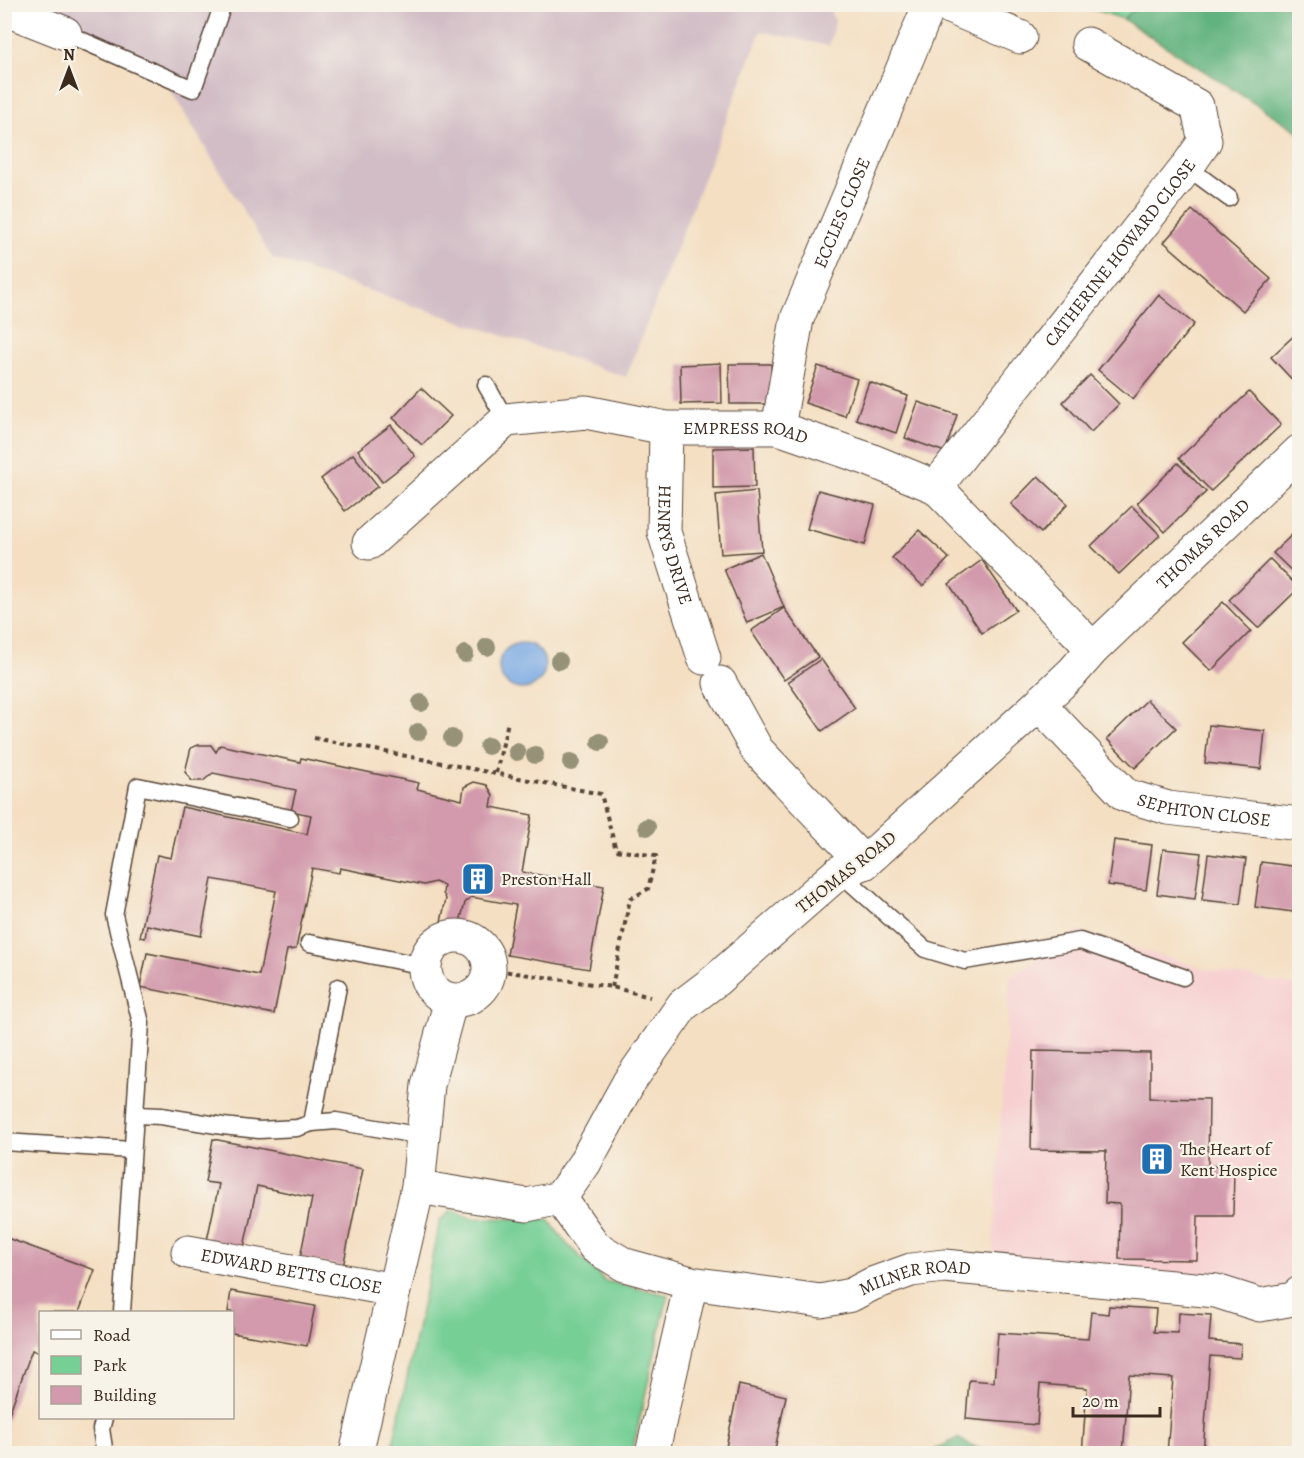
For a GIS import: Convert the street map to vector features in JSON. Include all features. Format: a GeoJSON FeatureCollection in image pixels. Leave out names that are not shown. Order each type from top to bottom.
{"type":"FeatureCollection","features":[{"type":"Feature","properties":{"kind":"street","name":"ECCLES CLOSE"},"geometry":{"type":"LineString","coordinates":[[778,428],[797,319],[930,4]]}},
{"type":"Feature","properties":{"kind":"street"},"geometry":{"type":"LineString","coordinates":[[942,4],[1020,37]]}},
{"type":"Feature","properties":{"kind":"street"},"geometry":{"type":"LineString","coordinates":[[4,9],[65,33]]}},
{"type":"Feature","properties":{"kind":"street","name":"CATHERINE HOWARD CLOSE"},"geometry":{"type":"LineString","coordinates":[[936,488],[1205,141],[1197,106],[1088,44]]}},
{"type":"Feature","properties":{"kind":"street","name":"EMPRESS ROAD"},"geometry":{"type":"LineString","coordinates":[[506,420],[586,412],[666,428],[778,428],[868,459],[936,488],[1093,649]]}},
{"type":"Feature","properties":{"kind":"street"},"geometry":{"type":"LineString","coordinates":[[369,543],[506,420]]}},
{"type":"Feature","properties":{"kind":"street","name":"HENRYS DRIVE"},"geometry":{"type":"LineString","coordinates":[[666,428],[664,532],[712,670],[757,750],[852,868]]}},
{"type":"Feature","properties":{"kind":"street","name":"THOMAS ROAD"},"geometry":{"type":"LineString","coordinates":[[560,1198],[584,1164],[629,1082],[683,1005],[852,868],[1039,704],[1093,649],[1299,452]]}},
{"type":"Feature","properties":{"kind":"street","name":"SEPHTON CLOSE"},"geometry":{"type":"LineString","coordinates":[[1039,704],[1125,795],[1168,808],[1299,824]]}},
{"type":"Feature","properties":{"kind":"street"},"geometry":{"type":"LineString","coordinates":[[464,936],[474,941],[482,949],[489,969],[481,989],[462,1000],[451,1000],[434,991],[428,984],[424,966],[433,946],[442,939],[464,936]]}},
{"type":"Feature","properties":{"kind":"street"},"geometry":{"type":"LineString","coordinates":[[356,1454],[418,1187],[428,1085],[451,1000]]}},
{"type":"Feature","properties":{"kind":"street"},"geometry":{"type":"LineString","coordinates":[[418,1187],[527,1205],[560,1198]]}},
{"type":"Feature","properties":{"kind":"street","name":"MILNER ROAD"},"geometry":{"type":"LineString","coordinates":[[560,1198],[595,1247],[625,1265],[691,1283],[821,1301],[851,1295],[872,1284],[911,1270],[944,1266],[1216,1291],[1260,1305],[1293,1299],[1299,1293]]}},
{"type":"Feature","properties":{"kind":"street","name":"EDWARD BETTS CLOSE"},"geometry":{"type":"LineString","coordinates":[[188,1252],[394,1290]]}},
{"type":"Feature","properties":{"kind":"street"},"geometry":{"type":"LineString","coordinates":[[652,1454],[691,1283]]}},
{"type":"Feature","properties":{"kind":"lane"},"geometry":{"type":"LineString","coordinates":[[65,33],[193,89],[223,4]]}},
{"type":"Feature","properties":{"kind":"lane"},"geometry":{"type":"LineString","coordinates":[[1187,167],[1229,198]]}},
{"type":"Feature","properties":{"kind":"lane"},"geometry":{"type":"LineString","coordinates":[[486,385],[506,420]]}},
{"type":"Feature","properties":{"kind":"lane"},"geometry":{"type":"LineString","coordinates":[[122,1311],[141,1023],[114,915],[138,786],[290,818]]}},
{"type":"Feature","properties":{"kind":"lane"},"geometry":{"type":"LineString","coordinates":[[852,868],[925,949],[965,961],[1080,941],[1183,977]]}},
{"type":"Feature","properties":{"kind":"lane"},"geometry":{"type":"LineString","coordinates":[[309,943],[424,966]]}},
{"type":"Feature","properties":{"kind":"lane"},"geometry":{"type":"LineString","coordinates":[[312,1123],[338,987]]}},
{"type":"Feature","properties":{"kind":"lane"},"geometry":{"type":"LineString","coordinates":[[136,1115],[161,1116],[259,1130],[297,1128],[312,1123],[336,1121],[422,1136]]}},
{"type":"Feature","properties":{"kind":"lane"},"geometry":{"type":"LineString","coordinates":[[4,1142],[132,1150]]}},
{"type":"Feature","properties":{"kind":"lane"},"geometry":{"type":"LineString","coordinates":[[104,1419],[101,1429],[105,1454]]}},
{"type":"Feature","properties":{"kind":"path"},"geometry":{"type":"LineString","coordinates":[[496,773],[508,722]]}},
{"type":"Feature","properties":{"kind":"path"},"geometry":{"type":"LineString","coordinates":[[314,738],[601,794],[616,850],[656,856],[648,889],[630,899],[612,987]]}},
{"type":"Feature","properties":{"kind":"path"},"geometry":{"type":"LineString","coordinates":[[489,969],[612,987],[683,1005]]}},
{"type":"Feature","properties":{"kind":"shaded area"},"geometry":{"type":"Polygon","coordinates":[[[827,4],[835,21],[829,46],[761,31],[626,377],[272,258],[154,63],[27,5],[827,4]]]}},
{"type":"Feature","properties":{"kind":"shaded area"},"geometry":{"type":"Polygon","coordinates":[[[1078,931],[1208,970],[1299,986],[1299,1291],[992,1261],[1010,977],[1078,931]]]}},
{"type":"Feature","properties":{"kind":"green space"},"geometry":{"type":"Polygon","coordinates":[[[1141,4],[1299,5],[1299,132],[1123,19],[1141,4]]]}},
{"type":"Feature","properties":{"kind":"green space"},"geometry":{"type":"Polygon","coordinates":[[[1080,5],[1141,5],[1123,19],[1080,5]]]}},
{"type":"Feature","properties":{"kind":"green space"},"geometry":{"type":"Polygon","coordinates":[[[452,1210],[471,1218],[548,1219],[566,1243],[605,1281],[668,1295],[632,1453],[391,1454],[440,1220],[452,1210]]]}},
{"type":"Feature","properties":{"kind":"green space"},"geometry":{"type":"Polygon","coordinates":[[[957,1438],[988,1453],[929,1453],[957,1438]]]}},
{"type":"Feature","properties":{"kind":"water"},"geometry":{"type":"Polygon","coordinates":[[[522,643],[538,650],[545,666],[538,682],[522,689],[506,682],[499,666],[506,650],[522,643]]]}},
{"type":"Feature","properties":{"kind":"building"},"geometry":{"type":"Polygon","coordinates":[[[1192,210],[1271,279],[1243,311],[1164,242],[1192,210]]]}},
{"type":"Feature","properties":{"kind":"building"},"geometry":{"type":"Polygon","coordinates":[[[1159,295],[1194,324],[1133,399],[1098,370],[1159,295]]]}},
{"type":"Feature","properties":{"kind":"building"},"geometry":{"type":"Polygon","coordinates":[[[1300,330],[1300,388],[1271,357],[1300,330]]]}},
{"type":"Feature","properties":{"kind":"building"},"geometry":{"type":"Polygon","coordinates":[[[721,363],[722,403],[681,404],[680,365],[721,363]]]}},
{"type":"Feature","properties":{"kind":"building"},"geometry":{"type":"Polygon","coordinates":[[[729,364],[771,364],[771,404],[730,404],[729,364]]]}},
{"type":"Feature","properties":{"kind":"building"},"geometry":{"type":"Polygon","coordinates":[[[818,366],[857,379],[845,416],[805,403],[818,366]]]}},
{"type":"Feature","properties":{"kind":"building"},"geometry":{"type":"Polygon","coordinates":[[[1090,375],[1119,404],[1091,432],[1063,402],[1090,375]]]}},
{"type":"Feature","properties":{"kind":"building"},"geometry":{"type":"Polygon","coordinates":[[[869,382],[908,396],[896,433],[856,419],[869,382]]]}},
{"type":"Feature","properties":{"kind":"building"},"geometry":{"type":"Polygon","coordinates":[[[421,388],[451,416],[422,445],[393,418],[421,388]]]}},
{"type":"Feature","properties":{"kind":"building"},"geometry":{"type":"Polygon","coordinates":[[[1249,392],[1281,425],[1211,491],[1179,458],[1249,392]]]}},
{"type":"Feature","properties":{"kind":"building"},"geometry":{"type":"Polygon","coordinates":[[[918,402],[957,415],[945,452],[905,438],[918,402]]]}},
{"type":"Feature","properties":{"kind":"building"},"geometry":{"type":"Polygon","coordinates":[[[391,425],[415,456],[382,482],[358,450],[391,425]]]}},
{"type":"Feature","properties":{"kind":"building"},"geometry":{"type":"Polygon","coordinates":[[[754,447],[755,487],[713,488],[713,448],[754,447]]]}},
{"type":"Feature","properties":{"kind":"building"},"geometry":{"type":"Polygon","coordinates":[[[353,454],[378,486],[345,511],[321,479],[353,454]]]}},
{"type":"Feature","properties":{"kind":"building"},"geometry":{"type":"Polygon","coordinates":[[[1178,463],[1206,492],[1165,532],[1137,503],[1178,463]]]}},
{"type":"Feature","properties":{"kind":"building"},"geometry":{"type":"Polygon","coordinates":[[[1038,476],[1068,504],[1041,533],[1011,504],[1038,476]]]}},
{"type":"Feature","properties":{"kind":"building"},"geometry":{"type":"Polygon","coordinates":[[[818,490],[875,505],[865,545],[807,529],[818,490]]]}},
{"type":"Feature","properties":{"kind":"building"},"geometry":{"type":"Polygon","coordinates":[[[757,491],[762,551],[721,554],[716,495],[757,491]]]}},
{"type":"Feature","properties":{"kind":"building"},"geometry":{"type":"Polygon","coordinates":[[[1132,506],[1160,535],[1119,574],[1091,546],[1132,506]]]}},
{"type":"Feature","properties":{"kind":"building"},"geometry":{"type":"Polygon","coordinates":[[[1300,527],[1300,579],[1273,553],[1300,527]]]}},
{"type":"Feature","properties":{"kind":"building"},"geometry":{"type":"Polygon","coordinates":[[[919,530],[949,558],[923,586],[892,558],[919,530]]]}},
{"type":"Feature","properties":{"kind":"building"},"geometry":{"type":"Polygon","coordinates":[[[761,553],[784,607],[747,623],[724,569],[761,553]]]}},
{"type":"Feature","properties":{"kind":"building"},"geometry":{"type":"Polygon","coordinates":[[[1270,559],[1299,588],[1258,628],[1229,600],[1270,559]]]}},
{"type":"Feature","properties":{"kind":"building"},"geometry":{"type":"Polygon","coordinates":[[[982,560],[1016,610],[982,633],[949,584],[982,560]]]}},
{"type":"Feature","properties":{"kind":"building"},"geometry":{"type":"Polygon","coordinates":[[[1223,602],[1251,631],[1211,671],[1182,642],[1223,602]]]}},
{"type":"Feature","properties":{"kind":"building"},"geometry":{"type":"Polygon","coordinates":[[[784,608],[818,657],[784,680],[751,631],[784,608]]]}},
{"type":"Feature","properties":{"kind":"building"},"geometry":{"type":"Polygon","coordinates":[[[821,659],[855,708],[822,731],[788,682],[821,659]]]}},
{"type":"Feature","properties":{"kind":"building"},"geometry":{"type":"Polygon","coordinates":[[[1147,700],[1176,728],[1135,768],[1107,739],[1147,700]]]}},
{"type":"Feature","properties":{"kind":"building"},"geometry":{"type":"Polygon","coordinates":[[[1209,725],[1265,731],[1261,769],[1205,763],[1209,725]]]}},
{"type":"Feature","properties":{"kind":"building","name":"Preston Hall"},"geometry":{"type":"Polygon","coordinates":[[[198,745],[211,745],[216,752],[220,745],[300,762],[301,758],[419,783],[417,789],[462,800],[464,787],[474,782],[487,785],[493,795],[491,807],[532,815],[522,872],[604,886],[589,969],[507,955],[516,905],[471,897],[465,903],[459,926],[441,922],[446,899],[443,893],[444,886],[435,882],[424,885],[340,868],[339,873],[312,868],[296,949],[287,950],[274,1014],[140,987],[147,953],[259,975],[276,891],[212,879],[201,936],[147,925],[145,938],[140,937],[157,855],[171,858],[182,807],[307,834],[311,815],[291,811],[296,790],[213,773],[203,781],[192,781],[185,772],[191,748],[198,745]]]}},
{"type":"Feature","properties":{"kind":"building"},"geometry":{"type":"Polygon","coordinates":[[[1114,840],[1152,845],[1146,890],[1108,885],[1114,840]]]}},
{"type":"Feature","properties":{"kind":"building"},"geometry":{"type":"Polygon","coordinates":[[[1163,849],[1201,853],[1195,899],[1157,894],[1163,849]]]}},
{"type":"Feature","properties":{"kind":"building"},"geometry":{"type":"Polygon","coordinates":[[[1208,854],[1246,859],[1240,904],[1202,900],[1208,854]]]}},
{"type":"Feature","properties":{"kind":"building"},"geometry":{"type":"Polygon","coordinates":[[[1261,862],[1299,867],[1293,912],[1255,907],[1261,862]]]}},
{"type":"Feature","properties":{"kind":"building","name":"The Heart of Kent Hospice"},"geometry":{"type":"Polygon","coordinates":[[[1033,1051],[1150,1053],[1150,1098],[1209,1099],[1208,1166],[1234,1167],[1233,1216],[1198,1216],[1197,1260],[1119,1259],[1120,1204],[1105,1203],[1106,1151],[1031,1150],[1033,1051]]]}},
{"type":"Feature","properties":{"kind":"building"},"geometry":{"type":"Polygon","coordinates":[[[213,1139],[363,1169],[343,1267],[300,1258],[312,1198],[257,1186],[243,1252],[206,1245],[219,1184],[205,1182],[213,1139]]]}},
{"type":"Feature","properties":{"kind":"building"},"geometry":{"type":"Polygon","coordinates":[[[4,1237],[95,1270],[79,1311],[39,1311],[39,1353],[32,1350],[5,1425],[4,1237]]]}},
{"type":"Feature","properties":{"kind":"building"},"geometry":{"type":"Polygon","coordinates":[[[231,1291],[315,1306],[307,1346],[234,1333],[234,1311],[228,1311],[231,1291]]]}},
{"type":"Feature","properties":{"kind":"building"},"geometry":{"type":"Polygon","coordinates":[[[1109,1306],[1156,1309],[1154,1332],[1178,1333],[1179,1313],[1211,1315],[1209,1341],[1241,1344],[1240,1358],[1210,1356],[1203,1454],[1167,1454],[1173,1378],[1129,1375],[1123,1454],[1082,1454],[1087,1388],[1040,1384],[1037,1425],[966,1419],[969,1380],[994,1382],[998,1333],[1088,1339],[1091,1312],[1108,1314],[1109,1306]]]}},
{"type":"Feature","properties":{"kind":"building"},"geometry":{"type":"Polygon","coordinates":[[[739,1385],[786,1396],[774,1454],[758,1454],[726,1447],[739,1385]]]}},
{"type":"Feature","properties":{"kind":"place","name":"Preston Hall"},"geometry":{"type":"Point","coordinates":[478,879]}},
{"type":"Feature","properties":{"kind":"place","name":"The Heart of Kent Hospice"},"geometry":{"type":"Point","coordinates":[1157,1159]}}]}
